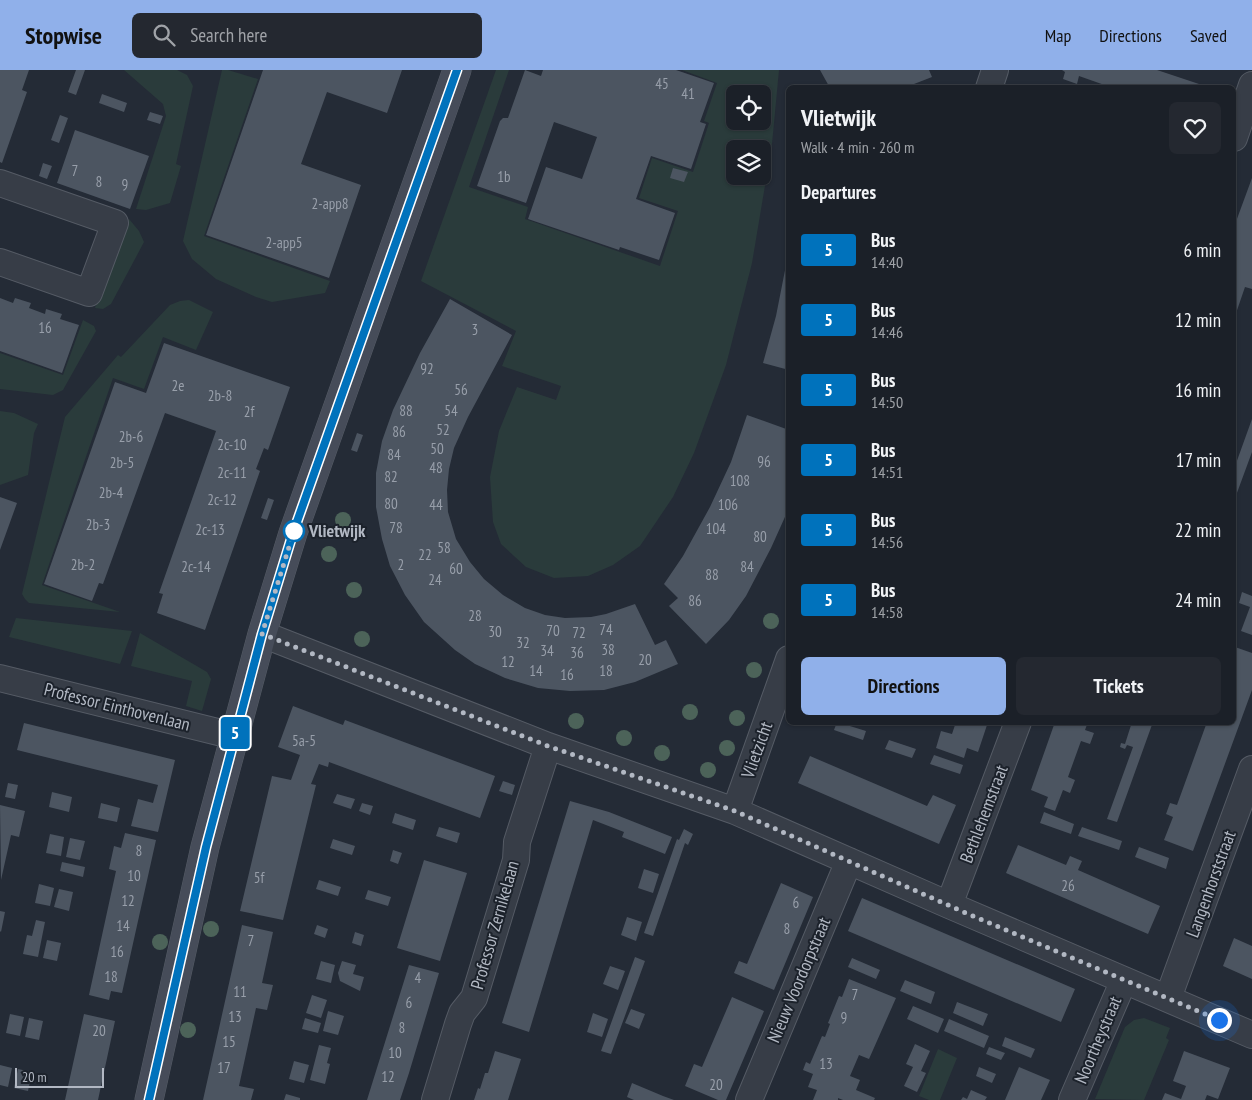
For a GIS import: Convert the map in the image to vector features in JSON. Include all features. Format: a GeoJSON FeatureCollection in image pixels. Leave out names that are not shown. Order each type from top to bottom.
{"type":"FeatureCollection","features":[{"type":"Feature","properties":{"kind":"street"},"geometry":{"type":"LineString","coordinates":[[148,1100],[206,847],[262,634],[293,533],[457,70]]}},
{"type":"Feature","properties":{"kind":"street"},"geometry":{"type":"LineString","coordinates":[[990,85],[995,70]]}},
{"type":"Feature","properties":{"kind":"street"},"geometry":{"type":"LineString","coordinates":[[1236,132],[1252,85]]}},
{"type":"Feature","properties":{"kind":"street"},"geometry":{"type":"LineString","coordinates":[[0,183],[115,223],[89,293],[0,262]]}},
{"type":"Feature","properties":{"kind":"street"},"geometry":{"type":"LineString","coordinates":[[262,634],[548,746],[735,811],[1252,1035]]}},
{"type":"Feature","properties":{"kind":"street","name":"Vlietzicht"},"geometry":{"type":"LineString","coordinates":[[735,811],[786,667]]}},
{"type":"Feature","properties":{"kind":"street","name":"Professor Einthovenlaan"},"geometry":{"type":"LineString","coordinates":[[0,678],[234,736]]}},
{"type":"Feature","properties":{"kind":"street","name":"Bethlehemstraat"},"geometry":{"type":"LineString","coordinates":[[949,905],[1017,725]]}},
{"type":"Feature","properties":{"kind":"street","name":"Professor Zernikelaan"},"geometry":{"type":"LineString","coordinates":[[435,1100],[462,1013],[474,998],[516,860],[517,842],[548,746]]}},
{"type":"Feature","properties":{"kind":"street","name":"Langenhorststraat"},"geometry":{"type":"LineString","coordinates":[[1168,998],[1210,888],[1252,769]]}},
{"type":"Feature","properties":{"kind":"street","name":"Nieuw Voordorpstraat"},"geometry":{"type":"LineString","coordinates":[[749,1100],[849,861]]}},
{"type":"Feature","properties":{"kind":"street","name":"Noortheystraat"},"geometry":{"type":"LineString","coordinates":[[1072,1100],[1124,980]]}},
{"type":"Feature","properties":{"kind":"shaded area"},"geometry":{"type":"Polygon","coordinates":[[[124,70],[177,70],[187,75],[193,86],[176,164],[181,166],[170,203],[146,210],[136,209],[166,116],[163,104],[124,70]]]}},
{"type":"Feature","properties":{"kind":"shaded area"},"geometry":{"type":"Polygon","coordinates":[[[222,70],[258,79],[204,236],[330,281],[325,293],[272,302],[256,297],[216,279],[192,259],[183,241],[222,70]]]}},
{"type":"Feature","properties":{"kind":"shaded area"},"geometry":{"type":"Polygon","coordinates":[[[496,70],[509,70],[469,187],[528,207],[525,219],[660,266],[678,211],[639,198],[652,158],[693,172],[709,123],[704,121],[717,83],[682,70],[779,70],[771,150],[771,140],[726,140],[726,185],[765,185],[752,263],[726,365],[694,453],[673,497],[640,546],[613,565],[588,576],[554,578],[526,567],[501,544],[493,522],[490,477],[499,431],[517,387],[556,400],[561,386],[502,366],[516,331],[421,281],[496,70]]]}},
{"type":"Feature","properties":{"kind":"shaded area"},"geometry":{"type":"Polygon","coordinates":[[[129,219],[139,231],[144,242],[111,304],[103,309],[95,308],[129,219]]]}},
{"type":"Feature","properties":{"kind":"shaded area"},"geometry":{"type":"Polygon","coordinates":[[[189,300],[213,312],[196,350],[163,337],[144,389],[113,378],[42,585],[120,612],[29,603],[22,594],[65,417],[118,355],[121,357],[170,305],[189,300]]]}},
{"type":"Feature","properties":{"kind":"shaded area"},"geometry":{"type":"Polygon","coordinates":[[[83,320],[94,326],[96,331],[63,390],[53,395],[0,389],[0,353],[63,375],[83,320]]]}},
{"type":"Feature","properties":{"kind":"shaded area"},"geometry":{"type":"Polygon","coordinates":[[[0,411],[14,413],[38,424],[34,433],[28,475],[0,485],[0,411]]]}},
{"type":"Feature","properties":{"kind":"shaded area"},"geometry":{"type":"Polygon","coordinates":[[[16,618],[132,631],[120,664],[9,637],[16,618]]]}},
{"type":"Feature","properties":{"kind":"shaded area"},"geometry":{"type":"Polygon","coordinates":[[[140,633],[207,672],[211,679],[202,711],[186,706],[192,681],[131,666],[140,633]]]}},
{"type":"Feature","properties":{"kind":"shaded area"},"geometry":{"type":"Polygon","coordinates":[[[1144,1018],[1170,1028],[1166,1038],[1169,1040],[1144,1100],[1095,1099],[1125,1027],[1134,1020],[1144,1018]]]}},
{"type":"Feature","properties":{"kind":"shaded area"},"geometry":{"type":"Polygon","coordinates":[[[938,1049],[957,1058],[940,1100],[929,1100],[919,1096],[938,1049]]]}},
{"type":"Feature","properties":{"kind":"building"},"geometry":{"type":"Polygon","coordinates":[[[0,70],[29,70],[22,90],[27,92],[2,163],[0,162],[0,70]]]}},
{"type":"Feature","properties":{"kind":"building"},"geometry":{"type":"Polygon","coordinates":[[[76,70],[85,70],[76,95],[68,92],[76,70]]]}},
{"type":"Feature","properties":{"kind":"building"},"geometry":{"type":"Polygon","coordinates":[[[263,70],[402,70],[387,113],[327,92],[301,164],[361,185],[329,278],[206,235],[263,70]]]}},
{"type":"Feature","properties":{"kind":"building"},"geometry":{"type":"Polygon","coordinates":[[[525,70],[541,76],[543,70],[676,70],[714,83],[700,122],[706,124],[691,169],[651,156],[636,199],[675,213],[659,260],[620,247],[619,250],[528,219],[546,167],[582,179],[597,137],[554,122],[526,203],[477,186],[500,121],[503,118],[508,118],[525,70]]]}},
{"type":"Feature","properties":{"kind":"building"},"geometry":{"type":"Polygon","coordinates":[[[820,70],[929,70],[932,77],[914,85],[828,85],[820,70]]]}},
{"type":"Feature","properties":{"kind":"building"},"geometry":{"type":"Polygon","coordinates":[[[1062,70],[1157,70],[1202,85],[1104,85],[1079,76],[1077,84],[1063,79],[1065,72],[1062,70]]]}},
{"type":"Feature","properties":{"kind":"building"},"geometry":{"type":"Polygon","coordinates":[[[102,94],[127,103],[124,112],[99,103],[102,94]]]}},
{"type":"Feature","properties":{"kind":"building"},"geometry":{"type":"Polygon","coordinates":[[[150,112],[163,116],[160,124],[147,120],[150,112]]]}},
{"type":"Feature","properties":{"kind":"building"},"geometry":{"type":"Polygon","coordinates":[[[60,115],[68,118],[59,143],[51,140],[60,115]]]}},
{"type":"Feature","properties":{"kind":"building"},"geometry":{"type":"Polygon","coordinates":[[[75,130],[149,156],[130,209],[57,183],[75,130]]]}},
{"type":"Feature","properties":{"kind":"building"},"geometry":{"type":"Polygon","coordinates":[[[43,163],[52,166],[47,179],[39,176],[43,163]]]}},
{"type":"Feature","properties":{"kind":"building"},"geometry":{"type":"Polygon","coordinates":[[[673,168],[688,172],[684,182],[670,178],[673,168]]]}},
{"type":"Feature","properties":{"kind":"building"},"geometry":{"type":"Polygon","coordinates":[[[1252,178],[1252,289],[1245,287],[1236,313],[1236,222],[1252,178]]]}},
{"type":"Feature","properties":{"kind":"building"},"geometry":{"type":"Polygon","coordinates":[[[786,265],[786,369],[763,363],[776,316],[786,265]]]}},
{"type":"Feature","properties":{"kind":"building"},"geometry":{"type":"Polygon","coordinates":[[[0,298],[13,303],[15,298],[31,303],[29,308],[45,314],[46,309],[62,314],[60,319],[79,325],[62,373],[0,351],[0,298]]]}},
{"type":"Feature","properties":{"kind":"building"},"geometry":{"type":"Polygon","coordinates":[[[450,299],[512,335],[468,417],[454,448],[449,469],[447,490],[448,512],[456,539],[470,562],[484,579],[503,595],[525,608],[545,615],[565,618],[591,617],[635,604],[655,645],[666,640],[678,664],[635,682],[604,690],[570,691],[538,688],[505,678],[475,664],[455,650],[424,622],[405,595],[390,566],[382,539],[376,507],[376,473],[382,441],[393,410],[420,353],[450,299]]]}},
{"type":"Feature","properties":{"kind":"building"},"geometry":{"type":"Polygon","coordinates":[[[164,343],[290,387],[268,450],[264,448],[256,469],[260,471],[205,630],[157,613],[163,594],[159,593],[216,431],[165,413],[103,584],[99,583],[92,601],[44,584],[115,382],[146,393],[164,343]]]}},
{"type":"Feature","properties":{"kind":"building"},"geometry":{"type":"Polygon","coordinates":[[[747,415],[786,429],[786,515],[746,596],[729,620],[706,644],[669,606],[678,598],[664,584],[683,556],[710,507],[731,462],[747,415]]]}},
{"type":"Feature","properties":{"kind":"building"},"geometry":{"type":"Polygon","coordinates":[[[1252,419],[1252,452],[1236,496],[1236,463],[1252,419]]]}},
{"type":"Feature","properties":{"kind":"building"},"geometry":{"type":"Polygon","coordinates":[[[357,433],[363,435],[357,452],[351,450],[357,433]]]}},
{"type":"Feature","properties":{"kind":"building"},"geometry":{"type":"Polygon","coordinates":[[[0,497],[17,503],[0,550],[0,497]]]}},
{"type":"Feature","properties":{"kind":"building"},"geometry":{"type":"Polygon","coordinates":[[[268,498],[274,500],[267,520],[261,518],[268,498]]]}},
{"type":"Feature","properties":{"kind":"building"},"geometry":{"type":"Polygon","coordinates":[[[1242,592],[1252,596],[1252,635],[1241,631],[1250,607],[1239,603],[1242,592]]]}},
{"type":"Feature","properties":{"kind":"building"},"geometry":{"type":"Polygon","coordinates":[[[1236,647],[1252,653],[1252,690],[1193,851],[1164,840],[1173,817],[1166,814],[1170,803],[1177,805],[1206,725],[1236,725],[1236,647]]]}},
{"type":"Feature","properties":{"kind":"building"},"geometry":{"type":"Polygon","coordinates":[[[293,706],[343,725],[345,720],[495,776],[480,818],[329,762],[328,767],[319,764],[311,784],[316,785],[283,920],[240,911],[272,776],[291,780],[300,755],[278,747],[293,706]]]}},
{"type":"Feature","properties":{"kind":"building"},"geometry":{"type":"Polygon","coordinates":[[[24,723],[175,760],[158,832],[131,826],[138,799],[153,803],[158,785],[17,750],[24,723]]]}},
{"type":"Feature","properties":{"kind":"building"},"geometry":{"type":"Polygon","coordinates":[[[836,725],[847,725],[866,731],[863,740],[834,730],[836,725]]]}},
{"type":"Feature","properties":{"kind":"building"},"geometry":{"type":"Polygon","coordinates":[[[955,725],[987,725],[978,752],[967,748],[964,758],[936,748],[941,731],[952,734],[955,725]]]}},
{"type":"Feature","properties":{"kind":"building"},"geometry":{"type":"Polygon","coordinates":[[[1054,725],[1087,725],[1085,730],[1094,733],[1090,744],[1081,741],[1068,777],[1075,780],[1070,793],[1063,790],[1055,811],[1044,807],[1048,797],[1031,790],[1054,725]]]}},
{"type":"Feature","properties":{"kind":"building"},"geometry":{"type":"Polygon","coordinates":[[[1131,725],[1152,725],[1117,822],[1107,819],[1133,747],[1127,745],[1125,749],[1120,747],[1121,743],[1125,744],[1131,725]]]}},
{"type":"Feature","properties":{"kind":"building"},"geometry":{"type":"Polygon","coordinates":[[[889,740],[916,749],[912,758],[885,749],[889,740]]]}},
{"type":"Feature","properties":{"kind":"building"},"geometry":{"type":"Polygon","coordinates":[[[934,755],[963,765],[960,774],[930,764],[934,755]]]}},
{"type":"Feature","properties":{"kind":"building"},"geometry":{"type":"Polygon","coordinates":[[[810,756],[927,806],[933,795],[956,805],[939,844],[798,783],[810,756]]]}},
{"type":"Feature","properties":{"kind":"building"},"geometry":{"type":"Polygon","coordinates":[[[503,781],[515,785],[512,795],[499,791],[503,781]]]}},
{"type":"Feature","properties":{"kind":"building"},"geometry":{"type":"Polygon","coordinates":[[[8,783],[18,785],[15,799],[5,797],[8,783]]]}},
{"type":"Feature","properties":{"kind":"building"},"geometry":{"type":"Polygon","coordinates":[[[52,792],[72,797],[69,812],[49,807],[52,792]]]}},
{"type":"Feature","properties":{"kind":"building"},"geometry":{"type":"Polygon","coordinates":[[[337,794],[355,799],[351,809],[333,803],[337,794]]]}},
{"type":"Feature","properties":{"kind":"building"},"geometry":{"type":"Polygon","coordinates":[[[570,801],[609,812],[672,837],[665,854],[622,837],[624,832],[593,820],[529,1032],[502,1023],[570,801]]]}},
{"type":"Feature","properties":{"kind":"building"},"geometry":{"type":"Polygon","coordinates":[[[101,803],[120,808],[117,822],[98,818],[101,803]]]}},
{"type":"Feature","properties":{"kind":"building"},"geometry":{"type":"Polygon","coordinates":[[[362,803],[373,806],[370,815],[359,811],[362,803]]]}},
{"type":"Feature","properties":{"kind":"building"},"geometry":{"type":"Polygon","coordinates":[[[0,805],[25,811],[19,837],[11,835],[1,880],[0,805]]]}},
{"type":"Feature","properties":{"kind":"building"},"geometry":{"type":"Polygon","coordinates":[[[1044,812],[1074,824],[1071,834],[1040,823],[1044,812]]]}},
{"type":"Feature","properties":{"kind":"building"},"geometry":{"type":"Polygon","coordinates":[[[395,813],[416,820],[413,830],[392,823],[395,813]]]}},
{"type":"Feature","properties":{"kind":"building"},"geometry":{"type":"Polygon","coordinates":[[[439,827],[460,833],[457,843],[436,836],[439,827]]]}},
{"type":"Feature","properties":{"kind":"building"},"geometry":{"type":"Polygon","coordinates":[[[1082,827],[1122,841],[1119,850],[1078,836],[1082,827]]]}},
{"type":"Feature","properties":{"kind":"building"},"geometry":{"type":"Polygon","coordinates":[[[684,829],[693,834],[688,845],[685,843],[653,936],[644,933],[677,839],[679,840],[684,829]]]}},
{"type":"Feature","properties":{"kind":"building"},"geometry":{"type":"Polygon","coordinates":[[[125,833],[156,840],[122,993],[111,991],[109,1000],[89,995],[116,871],[109,869],[114,846],[121,848],[125,833]]]}},
{"type":"Feature","properties":{"kind":"building"},"geometry":{"type":"Polygon","coordinates":[[[50,834],[64,837],[61,856],[46,853],[50,834]]]}},
{"type":"Feature","properties":{"kind":"building"},"geometry":{"type":"Polygon","coordinates":[[[70,838],[85,841],[80,860],[66,857],[70,838]]]}},
{"type":"Feature","properties":{"kind":"building"},"geometry":{"type":"Polygon","coordinates":[[[333,839],[355,846],[352,855],[330,848],[333,839]]]}},
{"type":"Feature","properties":{"kind":"building"},"geometry":{"type":"Polygon","coordinates":[[[1018,845],[1066,865],[1070,856],[1082,861],[1078,870],[1160,906],[1148,934],[1006,873],[1018,845]]]}},
{"type":"Feature","properties":{"kind":"building"},"geometry":{"type":"Polygon","coordinates":[[[1139,847],[1169,858],[1166,869],[1135,857],[1139,847]]]}},
{"type":"Feature","properties":{"kind":"building"},"geometry":{"type":"Polygon","coordinates":[[[393,850],[402,853],[398,864],[390,861],[393,850]]]}},
{"type":"Feature","properties":{"kind":"building"},"geometry":{"type":"Polygon","coordinates":[[[424,860],[467,873],[440,961],[397,948],[424,860]]]}},
{"type":"Feature","properties":{"kind":"building"},"geometry":{"type":"Polygon","coordinates":[[[62,862],[85,867],[83,877],[60,871],[62,862]]]}},
{"type":"Feature","properties":{"kind":"building"},"geometry":{"type":"Polygon","coordinates":[[[644,869],[659,874],[653,893],[638,888],[644,869]]]}},
{"type":"Feature","properties":{"kind":"building"},"geometry":{"type":"Polygon","coordinates":[[[319,880],[341,887],[338,896],[316,889],[319,880]]]}},
{"type":"Feature","properties":{"kind":"building"},"geometry":{"type":"Polygon","coordinates":[[[781,883],[813,897],[774,990],[734,973],[739,961],[747,964],[781,883]]]}},
{"type":"Feature","properties":{"kind":"building"},"geometry":{"type":"Polygon","coordinates":[[[39,884],[54,888],[50,906],[35,903],[39,884]]]}},
{"type":"Feature","properties":{"kind":"building"},"geometry":{"type":"Polygon","coordinates":[[[59,889],[73,892],[69,911],[54,907],[59,889]]]}},
{"type":"Feature","properties":{"kind":"building"},"geometry":{"type":"Polygon","coordinates":[[[368,890],[391,897],[388,906],[365,899],[368,890]]]}},
{"type":"Feature","properties":{"kind":"building"},"geometry":{"type":"Polygon","coordinates":[[[862,898],[1075,989],[1061,1022],[848,931],[862,898]]]}},
{"type":"Feature","properties":{"kind":"building"},"geometry":{"type":"Polygon","coordinates":[[[0,911],[5,912],[1,932],[0,931],[0,911]]]}},
{"type":"Feature","properties":{"kind":"building"},"geometry":{"type":"Polygon","coordinates":[[[627,917],[642,922],[636,941],[621,935],[627,917]]]}},
{"type":"Feature","properties":{"kind":"building"},"geometry":{"type":"Polygon","coordinates":[[[36,920],[45,922],[38,957],[23,954],[27,935],[32,936],[36,920]]]}},
{"type":"Feature","properties":{"kind":"building"},"geometry":{"type":"Polygon","coordinates":[[[242,925],[273,932],[262,983],[273,985],[267,1010],[256,1008],[239,1086],[254,1089],[251,1100],[203,1100],[242,925]]]}},
{"type":"Feature","properties":{"kind":"building"},"geometry":{"type":"Polygon","coordinates":[[[317,925],[328,929],[325,938],[314,934],[317,925]]]}},
{"type":"Feature","properties":{"kind":"building"},"geometry":{"type":"Polygon","coordinates":[[[355,932],[364,935],[361,946],[352,943],[355,932]]]}},
{"type":"Feature","properties":{"kind":"building"},"geometry":{"type":"Polygon","coordinates":[[[1234,938],[1252,946],[1252,979],[1223,966],[1234,938]]]}},
{"type":"Feature","properties":{"kind":"building"},"geometry":{"type":"Polygon","coordinates":[[[47,940],[61,943],[57,961],[43,958],[47,940]]]}},
{"type":"Feature","properties":{"kind":"building"},"geometry":{"type":"Polygon","coordinates":[[[635,957],[645,961],[611,1054],[601,1051],[635,957]]]}},
{"type":"Feature","properties":{"kind":"building"},"geometry":{"type":"Polygon","coordinates":[[[852,958],[880,970],[876,979],[848,967],[852,958]]]}},
{"type":"Feature","properties":{"kind":"building"},"geometry":{"type":"Polygon","coordinates":[[[321,961],[335,965],[331,983],[316,979],[321,961]]]}},
{"type":"Feature","properties":{"kind":"building"},"geometry":{"type":"Polygon","coordinates":[[[342,961],[356,965],[353,974],[364,977],[360,991],[340,981],[338,973],[342,961]]]}},
{"type":"Feature","properties":{"kind":"building"},"geometry":{"type":"Polygon","coordinates":[[[409,965],[439,973],[409,1073],[400,1100],[367,1100],[409,965]]]}},
{"type":"Feature","properties":{"kind":"building"},"geometry":{"type":"Polygon","coordinates":[[[610,966],[625,971],[618,990],[603,984],[610,966]]]}},
{"type":"Feature","properties":{"kind":"building"},"geometry":{"type":"Polygon","coordinates":[[[849,979],[896,998],[869,1059],[859,1055],[850,1076],[860,1080],[856,1090],[875,1098],[874,1100],[843,1100],[838,1098],[838,1100],[813,1100],[817,1090],[808,1087],[813,1074],[803,1070],[806,1062],[810,1064],[822,1036],[825,1037],[830,1024],[828,1023],[839,996],[842,997],[849,979]]]}},
{"type":"Feature","properties":{"kind":"building"},"geometry":{"type":"Polygon","coordinates":[[[905,980],[935,992],[931,1004],[900,991],[905,980]]]}},
{"type":"Feature","properties":{"kind":"building"},"geometry":{"type":"Polygon","coordinates":[[[312,995],[327,1000],[321,1018],[306,1013],[312,995]]]}},
{"type":"Feature","properties":{"kind":"building"},"geometry":{"type":"Polygon","coordinates":[[[732,997],[764,1011],[726,1100],[718,1100],[685,1086],[694,1064],[702,1067],[732,997]]]}},
{"type":"Feature","properties":{"kind":"building"},"geometry":{"type":"Polygon","coordinates":[[[957,1002],[988,1014],[983,1026],[953,1013],[957,1002]]]}},
{"type":"Feature","properties":{"kind":"building"},"geometry":{"type":"Polygon","coordinates":[[[913,1006],[944,1019],[938,1033],[907,1019],[913,1006]]]}},
{"type":"Feature","properties":{"kind":"building"},"geometry":{"type":"Polygon","coordinates":[[[631,1009],[645,1014],[639,1029],[625,1023],[631,1009]]]}},
{"type":"Feature","properties":{"kind":"building"},"geometry":{"type":"Polygon","coordinates":[[[328,1011],[344,1016],[338,1035],[323,1031],[328,1011]]]}},
{"type":"Feature","properties":{"kind":"building"},"geometry":{"type":"Polygon","coordinates":[[[593,1013],[608,1019],[602,1037],[587,1032],[593,1013]]]}},
{"type":"Feature","properties":{"kind":"building"},"geometry":{"type":"Polygon","coordinates":[[[10,1014],[24,1017],[20,1036],[6,1033],[10,1014]]]}},
{"type":"Feature","properties":{"kind":"building"},"geometry":{"type":"Polygon","coordinates":[[[84,1014],[115,1021],[98,1100],[65,1100],[84,1014]]]}},
{"type":"Feature","properties":{"kind":"building"},"geometry":{"type":"Polygon","coordinates":[[[29,1018],[43,1021],[39,1040],[25,1037],[29,1018]]]}},
{"type":"Feature","properties":{"kind":"building"},"geometry":{"type":"Polygon","coordinates":[[[305,1018],[321,1023],[318,1033],[302,1029],[305,1018]]]}},
{"type":"Feature","properties":{"kind":"building"},"geometry":{"type":"Polygon","coordinates":[[[949,1019],[989,1036],[984,1048],[944,1031],[949,1019]]]}},
{"type":"Feature","properties":{"kind":"building"},"geometry":{"type":"Polygon","coordinates":[[[1005,1037],[1035,1049],[1031,1058],[1002,1046],[1005,1037]]]}},
{"type":"Feature","properties":{"kind":"building"},"geometry":{"type":"Polygon","coordinates":[[[915,1044],[930,1051],[921,1071],[926,1073],[917,1092],[904,1086],[913,1067],[906,1064],[915,1044]]]}},
{"type":"Feature","properties":{"kind":"building"},"geometry":{"type":"Polygon","coordinates":[[[319,1045],[331,1048],[327,1063],[330,1064],[325,1084],[310,1080],[319,1045]]]}},
{"type":"Feature","properties":{"kind":"building"},"geometry":{"type":"Polygon","coordinates":[[[989,1047],[1005,1053],[1001,1060],[986,1054],[989,1047]]]}},
{"type":"Feature","properties":{"kind":"building"},"geometry":{"type":"Polygon","coordinates":[[[495,1051],[521,1059],[508,1100],[474,1100],[485,1073],[488,1073],[495,1051]]]}},
{"type":"Feature","properties":{"kind":"building"},"geometry":{"type":"Polygon","coordinates":[[[1184,1051],[1230,1068],[1218,1099],[1207,1095],[1205,1100],[1162,1100],[1165,1093],[1181,1099],[1186,1086],[1173,1081],[1184,1051]]]}},
{"type":"Feature","properties":{"kind":"building"},"geometry":{"type":"Polygon","coordinates":[[[294,1061],[309,1065],[304,1083],[289,1079],[294,1061]]]}},
{"type":"Feature","properties":{"kind":"building"},"geometry":{"type":"Polygon","coordinates":[[[0,1065],[12,1068],[8,1087],[0,1085],[0,1065]]]}},
{"type":"Feature","properties":{"kind":"building"},"geometry":{"type":"Polygon","coordinates":[[[979,1067],[996,1074],[992,1083],[976,1076],[979,1067]]]}},
{"type":"Feature","properties":{"kind":"building"},"geometry":{"type":"Polygon","coordinates":[[[1019,1067],[1050,1080],[1041,1100],[1005,1100],[1019,1067]]]}},
{"type":"Feature","properties":{"kind":"building"},"geometry":{"type":"Polygon","coordinates":[[[18,1069],[32,1072],[28,1091],[14,1088],[18,1069]]]}},
{"type":"Feature","properties":{"kind":"building"},"geometry":{"type":"Polygon","coordinates":[[[632,1083],[674,1100],[634,1100],[627,1097],[632,1083]]]}},
{"type":"Feature","properties":{"kind":"building"},"geometry":{"type":"Polygon","coordinates":[[[971,1090],[987,1097],[985,1100],[961,1100],[963,1097],[967,1099],[971,1090]]]}},
{"type":"Feature","properties":{"kind":"building"},"geometry":{"type":"Polygon","coordinates":[[[286,1094],[300,1098],[300,1100],[284,1100],[286,1094]]]}},
{"type":"Feature","properties":{"kind":"bus line","name":"5"},"geometry":{"type":"LineString","coordinates":[[149,1100],[206,847],[262,634],[293,533],[457,70]]}},
{"type":"Feature","properties":{"kind":"place","name":"Vlietwijk"},"geometry":{"type":"Point","coordinates":[294,531]}},
{"type":"Feature","properties":{"kind":"route"},"geometry":{"type":"LineString","coordinates":[[294,531],[262,634],[548,746],[735,811],[966,913],[1219,1020]]}}]}
